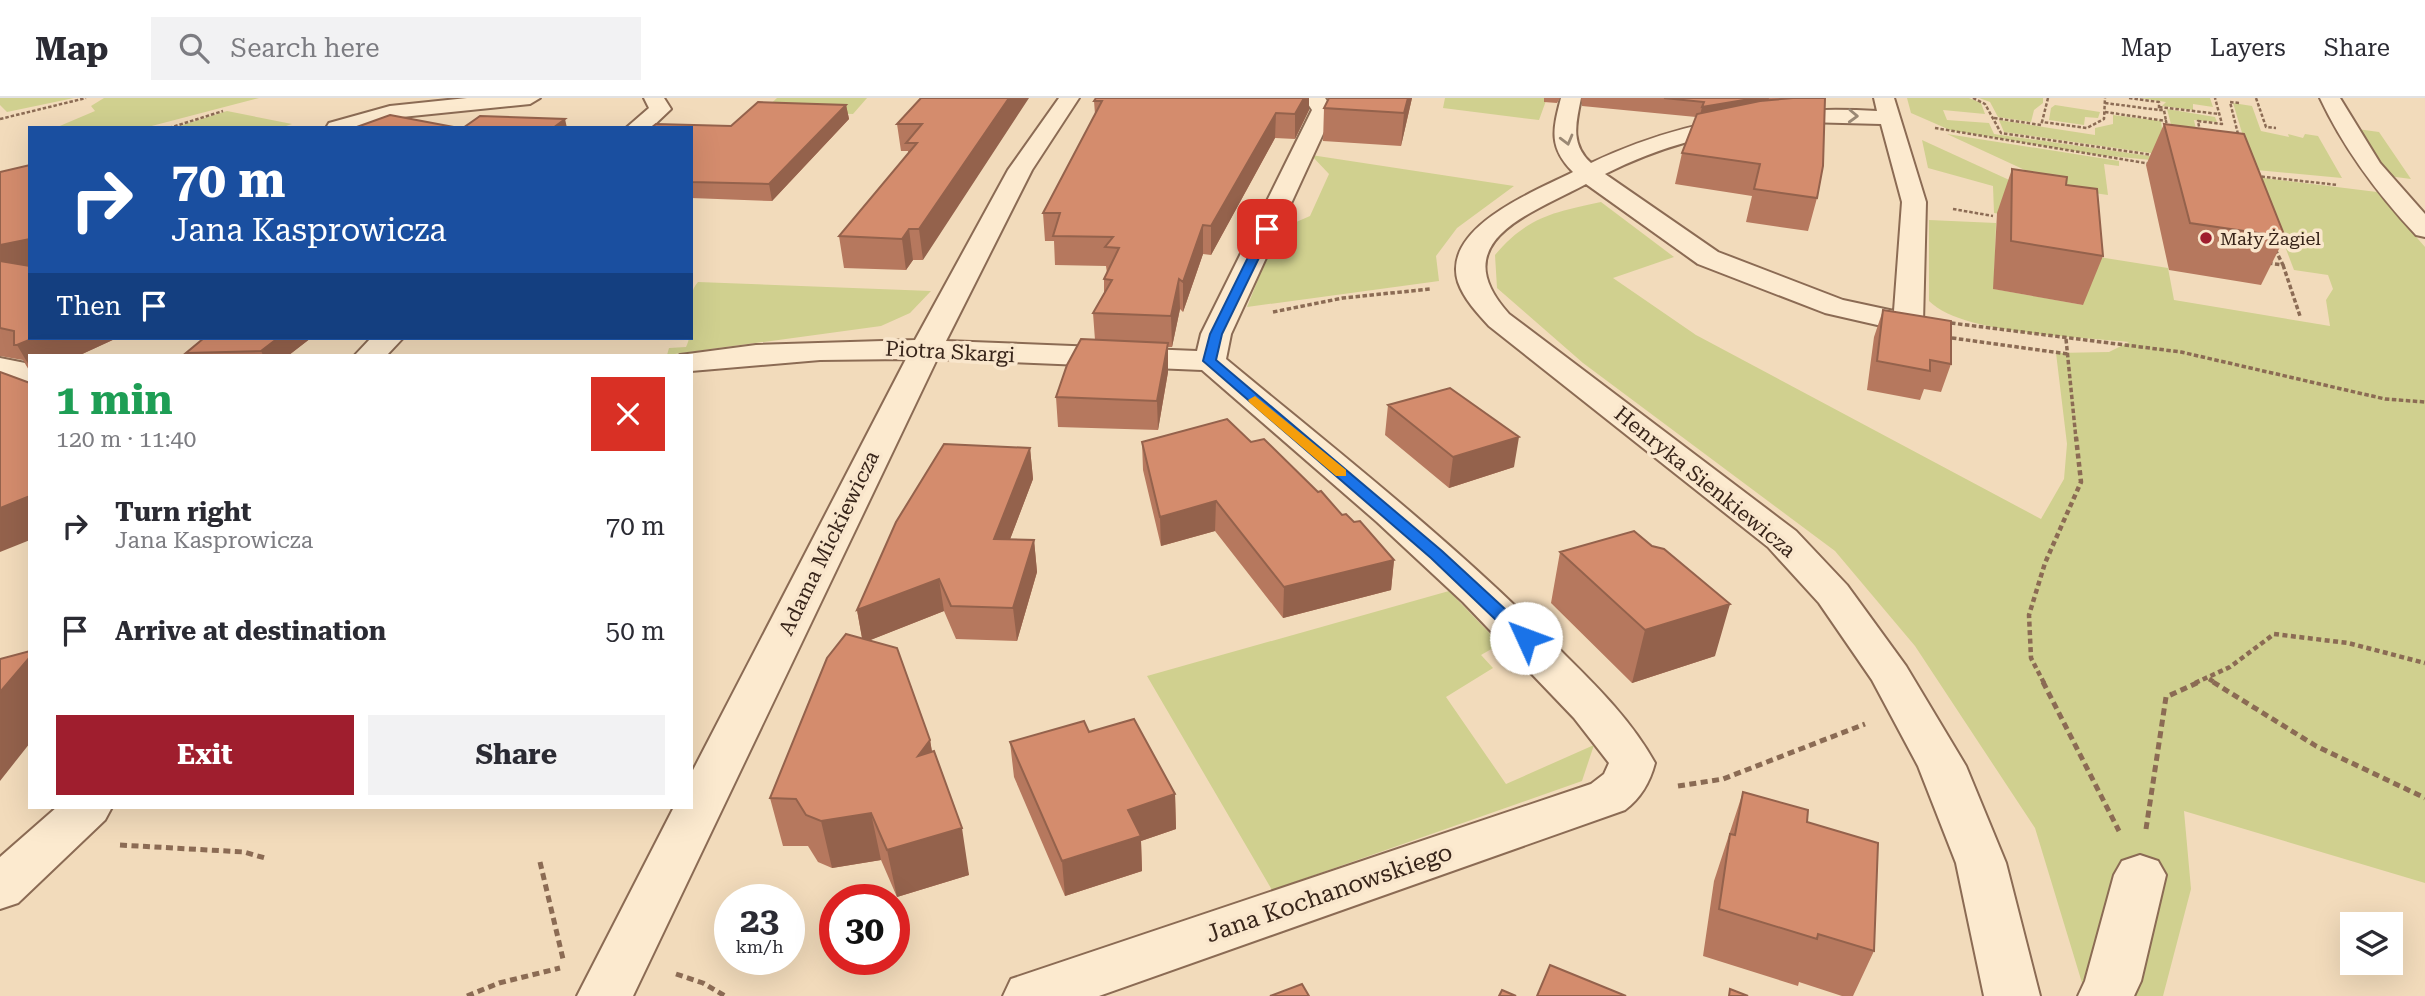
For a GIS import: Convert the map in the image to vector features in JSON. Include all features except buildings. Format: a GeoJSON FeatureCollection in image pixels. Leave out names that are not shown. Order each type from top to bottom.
{"type":"FeatureCollection","features":[{"type":"Feature","properties":{"kind":"street"},"geometry":{"type":"LineString","coordinates":[[344,126],[390,112],[530,98]]}},
{"type":"Feature","properties":{"kind":"street","name":"Adama Mickiewicza"},"geometry":{"type":"LineString","coordinates":[[605,996],[925,351],[1020,170],[1069,98]]}},
{"type":"Feature","properties":{"kind":"street"},"geometry":{"type":"LineString","coordinates":[[1473,284],[1469,259],[1477,241],[1493,225],[1590,174],[1652,145],[1715,125],[1886,108],[1914,202],[1908,323],[1835,307],[1708,258],[1590,174],[1572,158],[1563,132],[1571,98]]}},
{"type":"Feature","properties":{"kind":"street"},"geometry":{"type":"LineString","coordinates":[[2330,98],[2341,121],[2378,178],[2425,229]]}},
{"type":"Feature","properties":{"kind":"street"},"geometry":{"type":"LineString","coordinates":[[1213,348],[1323,110],[1316,101]]}},
{"type":"Feature","properties":{"kind":"street"},"geometry":{"type":"LineString","coordinates":[[639,126],[657,103]]}},
{"type":"Feature","properties":{"kind":"street","name":"Henryka Sienkiewicza"},"geometry":{"type":"LineString","coordinates":[[1473,284],[1481,301],[1499,320],[1782,539],[1833,594],[1891,676],[1942,766],[1981,863],[2011,996]]}},
{"type":"Feature","properties":{"kind":"street"},"geometry":{"type":"LineString","coordinates":[[371,354],[386,340]]}},
{"type":"Feature","properties":{"kind":"street","name":"Piotra Skargi"},"geometry":{"type":"LineString","coordinates":[[693,362],[799,350],[863,347],[925,351],[1213,348]]}},
{"type":"Feature","properties":{"kind":"street","name":"Jana Kochanowskiego"},"geometry":{"type":"LineString","coordinates":[[1031,996],[1608,797],[1624,786],[1632,763],[1626,749],[1526,638],[1213,348]]}},
{"type":"Feature","properties":{"kind":"street"},"geometry":{"type":"LineString","coordinates":[[0,367],[28,374]]}},
{"type":"Feature","properties":{"kind":"street"},"geometry":{"type":"LineString","coordinates":[[0,888],[100,826]]}},
{"type":"Feature","properties":{"kind":"street"},"geometry":{"type":"LineString","coordinates":[[2106,996],[2113,981],[2140,875]]}},
{"type":"Feature","properties":{"kind":"path"},"geometry":{"type":"LineString","coordinates":[[0,119],[86,98]]}},
{"type":"Feature","properties":{"kind":"path"},"geometry":{"type":"LineString","coordinates":[[1973,98],[1985,104],[2001,133],[2161,156]]}},
{"type":"Feature","properties":{"kind":"path"},"geometry":{"type":"LineString","coordinates":[[1993,118],[2041,125],[2048,98]]}},
{"type":"Feature","properties":{"kind":"path"},"geometry":{"type":"LineString","coordinates":[[2129,98],[2159,102],[2159,108]]}},
{"type":"Feature","properties":{"kind":"path"},"geometry":{"type":"LineString","coordinates":[[2202,140],[2198,121],[2222,124],[2216,98]]}},
{"type":"Feature","properties":{"kind":"path"},"geometry":{"type":"LineString","coordinates":[[2256,98],[2266,127],[2276,128],[2274,124]]}},
{"type":"Feature","properties":{"kind":"path"},"geometry":{"type":"LineString","coordinates":[[2042,122],[2087,128],[2105,119],[2105,100],[2219,114]]}},
{"type":"Feature","properties":{"kind":"path"},"geometry":{"type":"LineString","coordinates":[[2238,103],[2230,102],[2241,145]]}},
{"type":"Feature","properties":{"kind":"path"},"geometry":{"type":"LineString","coordinates":[[1886,108],[1906,120],[1952,134],[2156,164]]}},
{"type":"Feature","properties":{"kind":"path"},"geometry":{"type":"LineString","coordinates":[[2159,108],[2164,110],[2168,132]]}},
{"type":"Feature","properties":{"kind":"path"},"geometry":{"type":"LineString","coordinates":[[175,126],[223,111]]}},
{"type":"Feature","properties":{"kind":"path"},"geometry":{"type":"LineString","coordinates":[[2105,112],[2166,121]]}},
{"type":"Feature","properties":{"kind":"path"},"geometry":{"type":"LineString","coordinates":[[2246,175],[2344,186]]}},
{"type":"Feature","properties":{"kind":"path"},"geometry":{"type":"LineString","coordinates":[[2274,248],[2283,265],[2300,316]]}},
{"type":"Feature","properties":{"kind":"path"},"geometry":{"type":"LineString","coordinates":[[2259,261],[2283,265]]}},
{"type":"Feature","properties":{"kind":"path"},"geometry":{"type":"LineString","coordinates":[[1213,348],[1249,322],[1296,306],[1473,284]]}},
{"type":"Feature","properties":{"kind":"path"},"geometry":{"type":"LineString","coordinates":[[1909,313],[1967,326],[2181,352],[2385,399],[2425,402]]}},
{"type":"Feature","properties":{"kind":"path"},"geometry":{"type":"LineString","coordinates":[[2066,339],[2081,482],[2045,563],[2029,615],[2031,658],[2093,776],[2140,875]]}},
{"type":"Feature","properties":{"kind":"path"},"geometry":{"type":"LineString","coordinates":[[2140,875],[2166,697],[2230,667],[2274,634],[2348,643],[2425,663]]}},
{"type":"Feature","properties":{"kind":"path"},"geometry":{"type":"LineString","coordinates":[[2208,678],[2316,746],[2425,798]]}},
{"type":"Feature","properties":{"kind":"path"},"geometry":{"type":"LineString","coordinates":[[1723,779],[1908,708]]}},
{"type":"Feature","properties":{"kind":"path"},"geometry":{"type":"LineString","coordinates":[[100,826],[265,858]]}},
{"type":"Feature","properties":{"kind":"path"},"geometry":{"type":"LineString","coordinates":[[467,996],[499,983],[569,966],[540,862]]}},
{"type":"Feature","properties":{"kind":"path"},"geometry":{"type":"LineString","coordinates":[[670,972],[704,983],[725,996]]}},
{"type":"Feature","properties":{"kind":"green space"},"geometry":{"type":"Polygon","coordinates":[[[0,98],[74,98],[7,112],[0,105],[0,98]]]}},
{"type":"Feature","properties":{"kind":"green space"},"geometry":{"type":"Polygon","coordinates":[[[104,98],[259,98],[152,126],[60,126],[95,111],[91,106],[104,98]]]}},
{"type":"Feature","properties":{"kind":"green space"},"geometry":{"type":"Polygon","coordinates":[[[777,98],[867,98],[853,114],[763,111],[777,98]]]}},
{"type":"Feature","properties":{"kind":"green space"},"geometry":{"type":"Polygon","coordinates":[[[1445,98],[1547,98],[1539,120],[1443,108],[1445,98]]]}},
{"type":"Feature","properties":{"kind":"green space"},"geometry":{"type":"Polygon","coordinates":[[[1907,98],[1969,98],[1981,103],[1985,114],[1943,110],[1947,120],[1989,123],[1994,134],[2192,162],[2246,146],[2233,103],[2252,106],[2261,131],[2289,137],[2288,134],[2303,138],[2305,134],[2318,136],[2342,178],[2099,155],[1950,130],[1911,113],[1907,98]]]}},
{"type":"Feature","properties":{"kind":"green space"},"geometry":{"type":"Polygon","coordinates":[[[1979,98],[2043,98],[2043,103],[2034,110],[2031,122],[1998,117],[1990,102],[1979,98]]]}},
{"type":"Feature","properties":{"kind":"green space"},"geometry":{"type":"Polygon","coordinates":[[[2139,98],[2210,98],[2213,107],[2193,104],[2193,110],[2162,106],[2166,102],[2139,98]]]}},
{"type":"Feature","properties":{"kind":"green space"},"geometry":{"type":"Polygon","coordinates":[[[2055,105],[2100,112],[2098,118],[2085,117],[2084,125],[2049,120],[2051,108],[2055,105]]]}},
{"type":"Feature","properties":{"kind":"green space"},"geometry":{"type":"Polygon","coordinates":[[[2167,109],[2215,117],[2217,122],[2194,120],[2199,143],[2175,140],[2167,109]]]}},
{"type":"Feature","properties":{"kind":"green space"},"geometry":{"type":"Polygon","coordinates":[[[227,111],[292,124],[286,126],[179,126],[227,111]]]}},
{"type":"Feature","properties":{"kind":"green space"},"geometry":{"type":"Polygon","coordinates":[[[2113,115],[2161,121],[2164,144],[2178,157],[2004,132],[1999,120],[2095,135],[2095,128],[2113,124],[2113,115]]]}},
{"type":"Feature","properties":{"kind":"green space"},"geometry":{"type":"Polygon","coordinates":[[[2357,129],[2379,132],[2411,179],[2388,176],[2357,129]]]}},
{"type":"Feature","properties":{"kind":"green space"},"geometry":{"type":"Polygon","coordinates":[[[1947,134],[2119,161],[2119,166],[2104,164],[2108,195],[2066,189],[1947,134]]]}},
{"type":"Feature","properties":{"kind":"green space"},"geometry":{"type":"Polygon","coordinates":[[[1922,140],[2018,184],[2037,220],[1994,213],[1993,186],[1928,168],[1922,140]]]}},
{"type":"Feature","properties":{"kind":"green space"},"geometry":{"type":"Polygon","coordinates":[[[1311,155],[1514,186],[1457,228],[1436,256],[1439,281],[1247,307],[1278,230],[1310,216],[1329,174],[1311,155]]]}},
{"type":"Feature","properties":{"kind":"green space"},"geometry":{"type":"Polygon","coordinates":[[[2247,176],[2377,192],[2425,247],[2425,883],[2184,811],[2191,889],[2163,996],[2086,996],[2035,828],[1915,646],[1835,551],[1583,363],[1497,288],[1495,255],[1518,232],[1542,218],[1601,202],[1674,257],[1613,278],[1696,335],[2041,519],[2064,479],[2067,444],[2056,353],[2109,352],[2129,342],[2023,332],[1968,321],[1945,312],[1929,301],[1929,220],[1996,223],[1994,289],[2083,305],[2080,254],[2168,268],[2174,300],[2330,326],[2326,300],[2333,289],[2328,275],[2294,270],[2286,249],[2271,232],[2247,176]]]}},
{"type":"Feature","properties":{"kind":"green space"},"geometry":{"type":"Polygon","coordinates":[[[698,282],[931,291],[910,313],[881,326],[667,354],[669,348],[686,347],[689,340],[693,340],[694,289],[698,282]]]}},
{"type":"Feature","properties":{"kind":"green space"},"geometry":{"type":"Polygon","coordinates":[[[1449,591],[1500,644],[1481,655],[1493,668],[1446,697],[1506,784],[1594,745],[1582,781],[1272,890],[1147,676],[1449,591]]]}},
{"type":"Feature","properties":{"kind":"slow traffic"},"geometry":{"type":"LineString","coordinates":[[1255,400],[1341,473]]}},
{"type":"Feature","properties":{"kind":"place","name":"Mały Żagiel"},"geometry":{"type":"Point","coordinates":[2206,238]}},
{"type":"Feature","properties":{"kind":"route"},"geometry":{"type":"LineString","coordinates":[[1267,229],[1216,334],[1210,361],[1437,555],[1526,638]]}}]}
